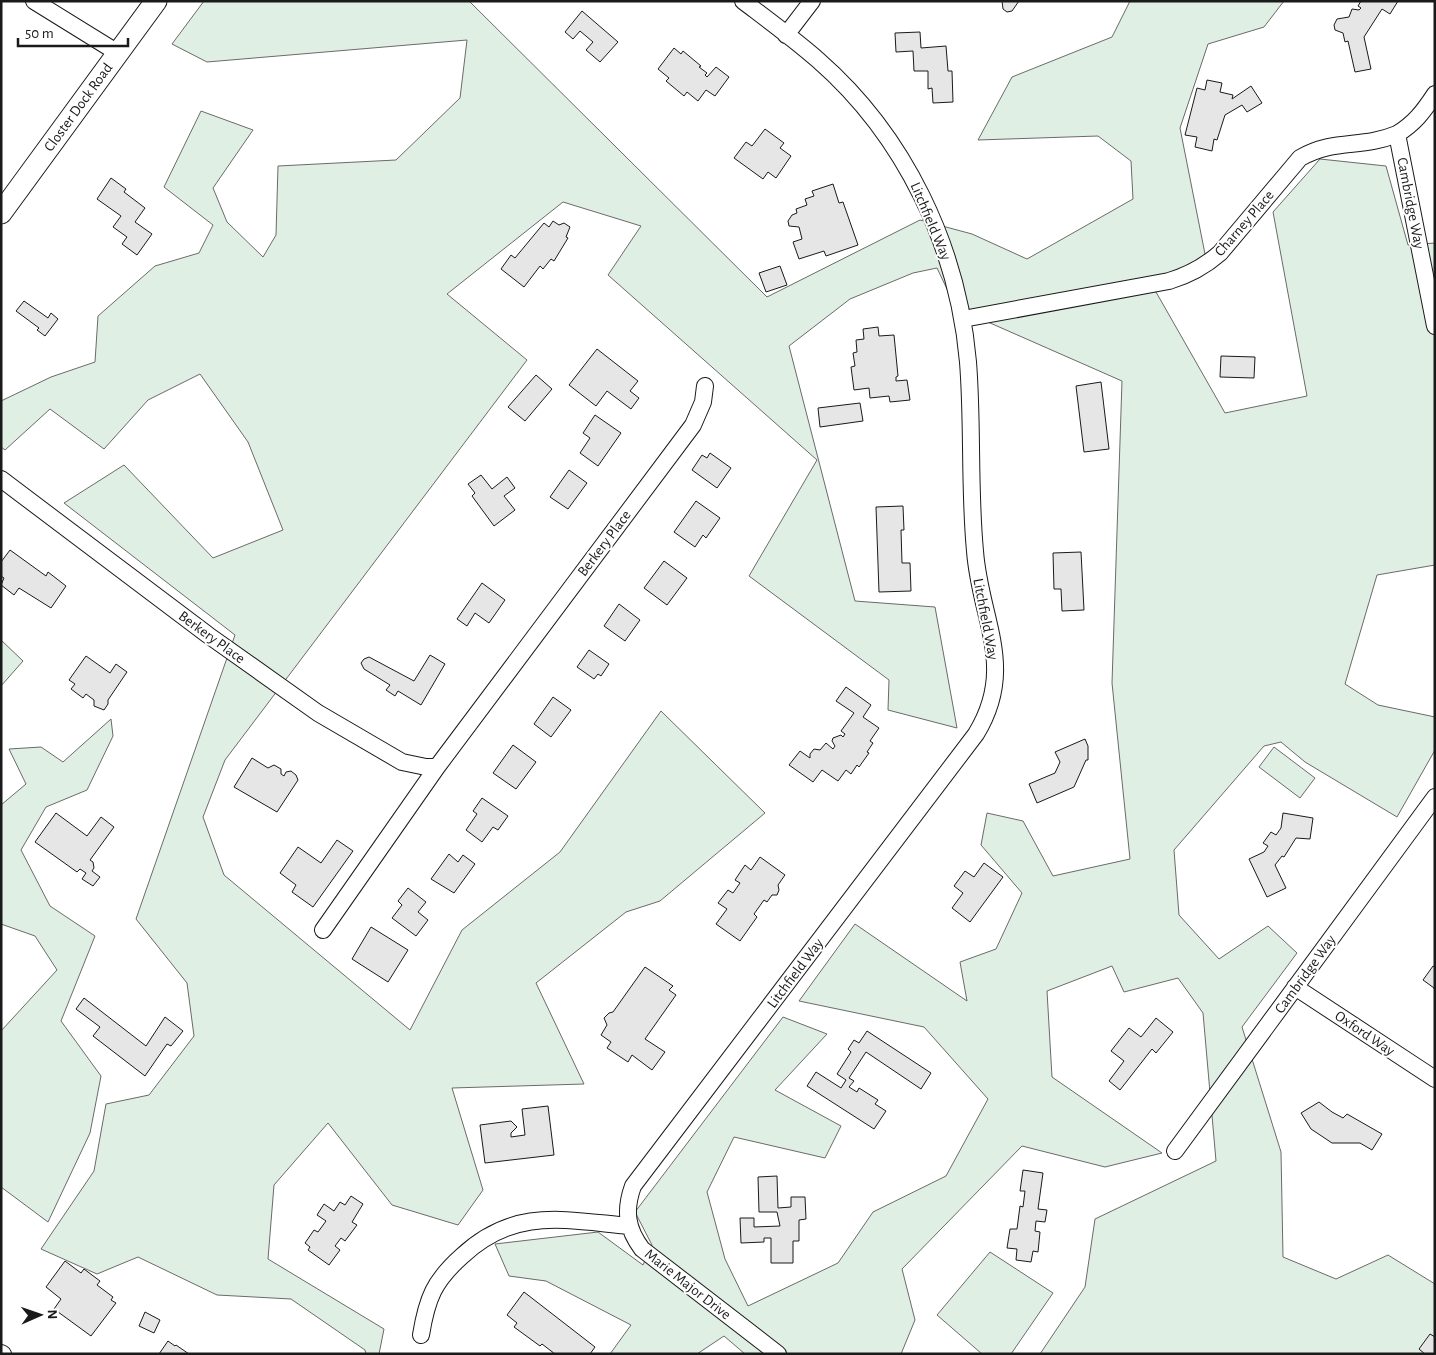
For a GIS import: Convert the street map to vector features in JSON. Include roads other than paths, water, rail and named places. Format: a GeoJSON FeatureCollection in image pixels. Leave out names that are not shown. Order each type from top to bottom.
{"type":"FeatureCollection","features":[{"type":"Feature","properties":{"kind":"main road","name":"Closter Dock Road"},"geometry":{"type":"LineString","coordinates":[[1,214],[156,1]]}},
{"type":"Feature","properties":{"kind":"street"},"geometry":{"type":"LineString","coordinates":[[34,1],[118,53]]}},
{"type":"Feature","properties":{"kind":"street","name":"Litchfield Way"},"geometry":{"type":"LineString","coordinates":[[629,1226],[627,1212],[633,1186],[981,728],[995,690],[995,652],[974,550],[973,433],[963,319],[946,253],[932,217],[895,148],[846,87],[818,60],[743,1]]}},
{"type":"Feature","properties":{"kind":"street"},"geometry":{"type":"LineString","coordinates":[[786,35],[812,1]]}},
{"type":"Feature","properties":{"kind":"street"},"geometry":{"type":"LineString","coordinates":[[1397,134],[1410,126],[1423,113],[1435,94]]}},
{"type":"Feature","properties":{"kind":"street","name":"Charney Place"},"geometry":{"type":"LineString","coordinates":[[963,319],[1169,281],[1188,275],[1204,266],[1220,253],[1300,158],[1315,149],[1331,145],[1375,142],[1397,134]]}},
{"type":"Feature","properties":{"kind":"street","name":"Cambridge Way"},"geometry":{"type":"LineString","coordinates":[[1397,134],[1435,326]]}},
{"type":"Feature","properties":{"kind":"street","name":"Berkery Place"},"geometry":{"type":"LineString","coordinates":[[323,930],[437,767],[692,426],[704,402],[705,386]]}},
{"type":"Feature","properties":{"kind":"street","name":"Berkery Place"},"geometry":{"type":"LineString","coordinates":[[1,478],[208,634],[318,713],[402,762],[426,767],[437,767]]}},
{"type":"Feature","properties":{"kind":"street","name":"Cambridge Way"},"geometry":{"type":"LineString","coordinates":[[1175,1151],[1435,797]]}},
{"type":"Feature","properties":{"kind":"street","name":"Oxford Way"},"geometry":{"type":"LineString","coordinates":[[1296,987],[1435,1079]]}},
{"type":"Feature","properties":{"kind":"street"},"geometry":{"type":"LineString","coordinates":[[421,1335],[431,1291],[443,1273],[482,1239],[507,1225],[531,1221],[558,1220],[629,1226]]}},
{"type":"Feature","properties":{"kind":"street","name":"Marie Major Drive"},"geometry":{"type":"LineString","coordinates":[[629,1226],[642,1249],[778,1354]]}}]}
